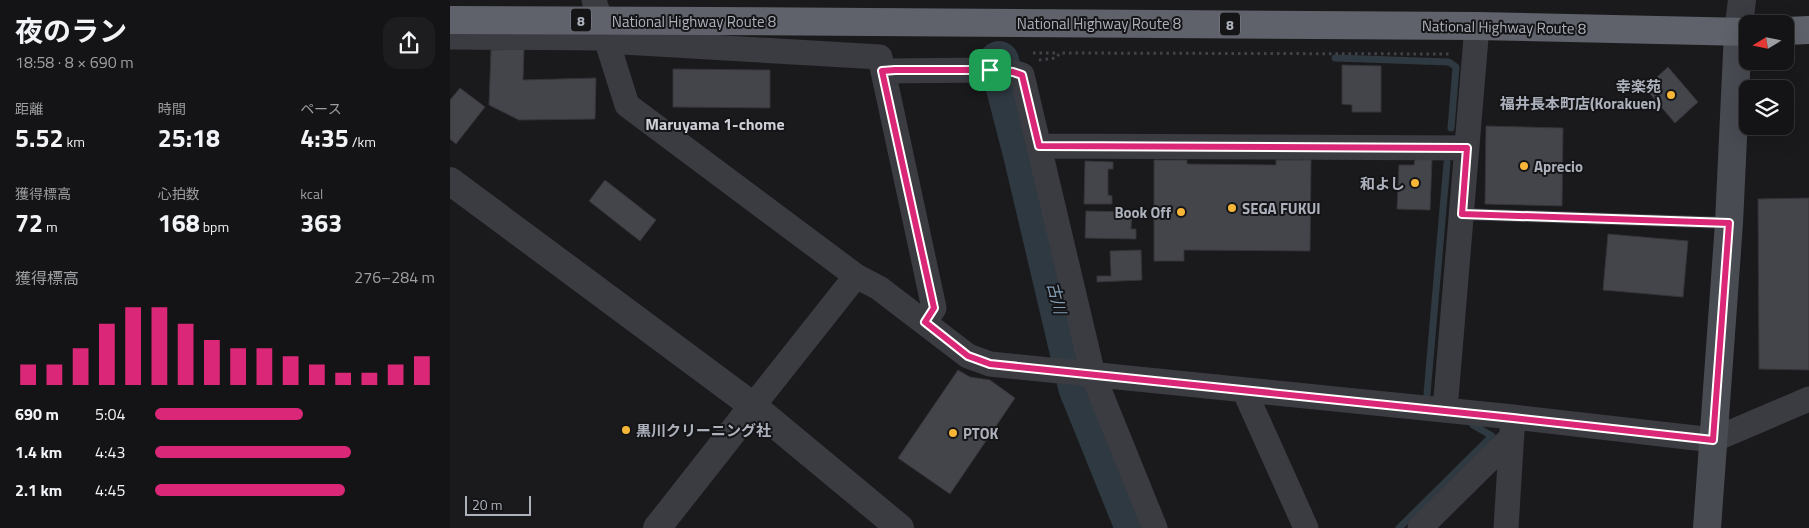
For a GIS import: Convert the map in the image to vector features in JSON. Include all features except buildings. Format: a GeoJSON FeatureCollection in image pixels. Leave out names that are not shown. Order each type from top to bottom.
{"type":"FeatureCollection","features":[{"type":"Feature","properties":{"kind":"highway","name":"National Highway Route 8"},"geometry":{"type":"LineString","coordinates":[[450,20],[1477,26],[1739,32]]}},
{"type":"Feature","properties":{"kind":"highway"},"geometry":{"type":"LineString","coordinates":[[1794,31],[1809,30]]}},
{"type":"Feature","properties":{"kind":"main road"},"geometry":{"type":"LineString","coordinates":[[1707,528],[1740,70]]}},
{"type":"Feature","properties":{"kind":"street"},"geometry":{"type":"LineString","coordinates":[[594,0],[627,105],[856,276],[879,288],[968,356],[990,364],[1446,410],[1512,428],[1713,440],[1809,399]]}},
{"type":"Feature","properties":{"kind":"street"},"geometry":{"type":"LineString","coordinates":[[1742,0],[1742,15]]}},
{"type":"Feature","properties":{"kind":"street"},"geometry":{"type":"LineString","coordinates":[[1446,410],[1477,26]]}},
{"type":"Feature","properties":{"kind":"street"},"geometry":{"type":"LineString","coordinates":[[450,37],[606,39],[880,57],[934,308],[925,322]]}},
{"type":"Feature","properties":{"kind":"street"},"geometry":{"type":"LineString","coordinates":[[882,71],[1008,72],[1039,146],[1093,375],[1155,528]]}},
{"type":"Feature","properties":{"kind":"street"},"geometry":{"type":"LineString","coordinates":[[1039,146],[1467,148]]}},
{"type":"Feature","properties":{"kind":"street"},"geometry":{"type":"LineString","coordinates":[[450,182],[752,406],[900,528]]}},
{"type":"Feature","properties":{"kind":"street"},"geometry":{"type":"LineString","coordinates":[[657,528],[856,276]]}},
{"type":"Feature","properties":{"kind":"street"},"geometry":{"type":"LineString","coordinates":[[1244,390],[1306,528]]}},
{"type":"Feature","properties":{"kind":"street"},"geometry":{"type":"LineString","coordinates":[[1420,528],[1512,428]]}},
{"type":"Feature","properties":{"kind":"street"},"geometry":{"type":"LineString","coordinates":[[1506,528],[1512,428]]}},
{"type":"Feature","properties":{"kind":"lane"},"geometry":{"type":"LineString","coordinates":[[1462,214],[1729,223]]}},
{"type":"Feature","properties":{"kind":"path"},"geometry":{"type":"LineString","coordinates":[[1008,72],[1021,63],[1056,58],[1060,53],[1475,54]]}},
{"type":"Feature","properties":{"kind":"waterway"},"geometry":{"type":"LineString","coordinates":[[1335,58],[1449,62],[1456,67],[1451,128]]}},
{"type":"Feature","properties":{"kind":"waterway","name":"古川"},"geometry":{"type":"LineString","coordinates":[[999,61],[1078,387],[1135,528]]}},
{"type":"Feature","properties":{"kind":"waterway"},"geometry":{"type":"LineString","coordinates":[[1427,394],[1447,163]]}},
{"type":"Feature","properties":{"kind":"waterway"},"geometry":{"type":"LineString","coordinates":[[1399,528],[1492,436],[1473,425]]}},
{"type":"Feature","properties":{"kind":"place","name":"幸楽苑 福井長本町店(Korakuen)"},"geometry":{"type":"Point","coordinates":[1671,95]}},
{"type":"Feature","properties":{"kind":"place","name":"Aprecio"},"geometry":{"type":"Point","coordinates":[1524,166]}},
{"type":"Feature","properties":{"kind":"place","name":"和よし"},"geometry":{"type":"Point","coordinates":[1415,183]}},
{"type":"Feature","properties":{"kind":"place","name":"SEGA FUKUI"},"geometry":{"type":"Point","coordinates":[1232,208]}},
{"type":"Feature","properties":{"kind":"place","name":"Book Off"},"geometry":{"type":"Point","coordinates":[1181,212]}},
{"type":"Feature","properties":{"kind":"place","name":"黒川クリーニング社"},"geometry":{"type":"Point","coordinates":[626,430]}},
{"type":"Feature","properties":{"kind":"place","name":"PTOK"},"geometry":{"type":"Point","coordinates":[953,433]}},
{"type":"Feature","properties":{"kind":"district","name":"Maruyama 1-chome"},"geometry":{"type":"Point","coordinates":[715,124]}},
{"type":"Feature","properties":{"kind":"route"},"geometry":{"type":"LineString","coordinates":[[990,70],[1013,72],[1022,75],[1039,146],[1467,148],[1462,214],[1729,223],[1713,440],[990,364],[968,356],[925,322],[934,308],[882,71],[990,70]]}}]}
